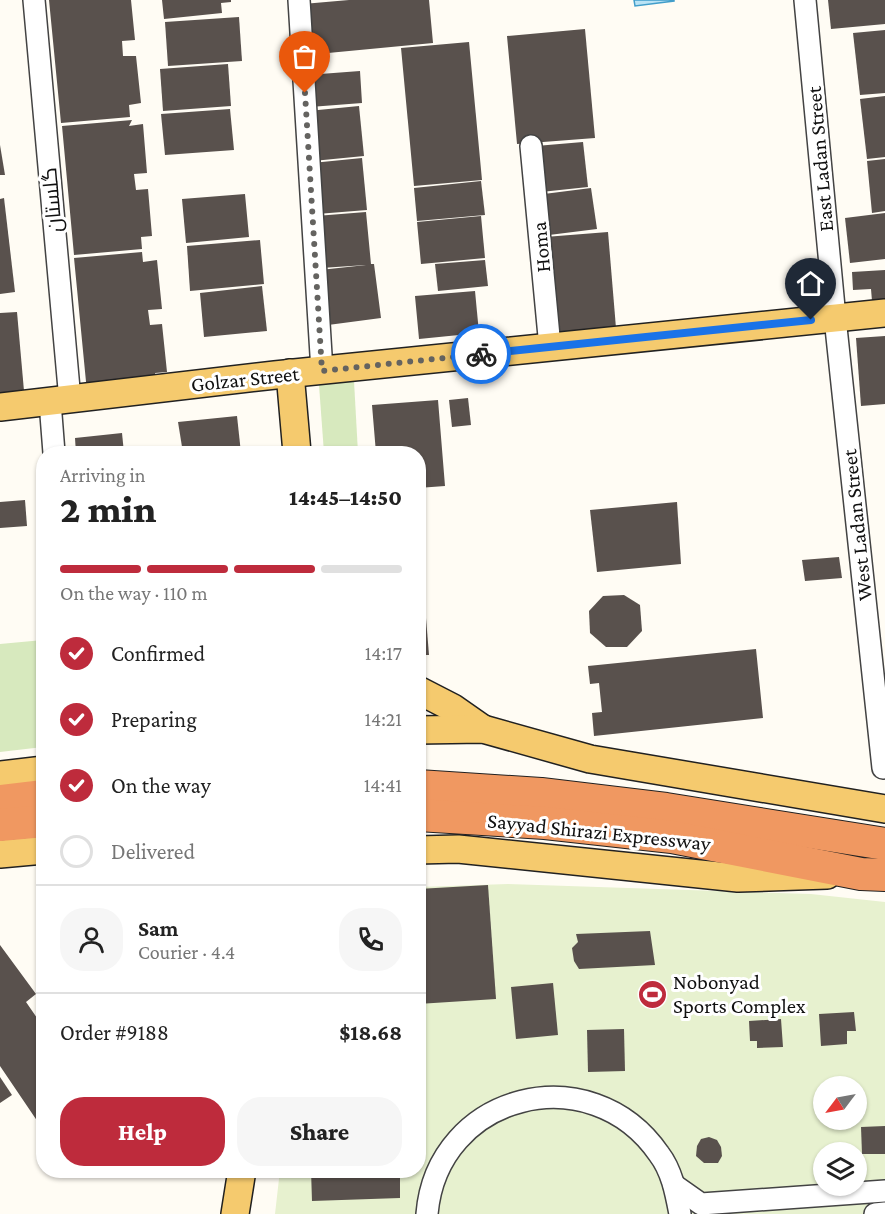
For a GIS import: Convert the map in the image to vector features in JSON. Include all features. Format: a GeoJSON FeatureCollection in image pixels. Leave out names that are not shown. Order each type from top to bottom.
{"type":"FeatureCollection","features":[{"type":"Feature","properties":{"kind":"highway","name":"Sayyad Shirazi Expressway"},"geometry":{"type":"LineString","coordinates":[[426,787],[541,794],[873,874]]}},
{"type":"Feature","properties":{"kind":"highway"},"geometry":{"type":"LineString","coordinates":[[0,801],[36,797]]}},
{"type":"Feature","properties":{"kind":"highway","name":"Sayyad Shirazi Expressway"},"geometry":{"type":"LineString","coordinates":[[426,816],[545,823],[669,823],[885,844]]}},
{"type":"Feature","properties":{"kind":"highway"},"geometry":{"type":"LineString","coordinates":[[0,825],[36,822]]}},
{"type":"Feature","properties":{"kind":"main road","name":"Golzar Street"},"geometry":{"type":"LineString","coordinates":[[0,407],[283,374],[885,313]]}},
{"type":"Feature","properties":{"kind":"main road"},"geometry":{"type":"LineString","coordinates":[[281,446],[283,374]]}},
{"type":"Feature","properties":{"kind":"main road"},"geometry":{"type":"LineString","coordinates":[[283,374],[296,446]]}},
{"type":"Feature","properties":{"kind":"main road"},"geometry":{"type":"LineString","coordinates":[[426,694],[453,708],[483,729]]}},
{"type":"Feature","properties":{"kind":"main road"},"geometry":{"type":"LineString","coordinates":[[426,708],[453,708]]}},
{"type":"Feature","properties":{"kind":"main road"},"geometry":{"type":"LineString","coordinates":[[426,730],[483,729],[590,759],[885,809]]}},
{"type":"Feature","properties":{"kind":"main road"},"geometry":{"type":"LineString","coordinates":[[0,775],[36,771]]}},
{"type":"Feature","properties":{"kind":"main road"},"geometry":{"type":"LineString","coordinates":[[426,837],[458,849]]}},
{"type":"Feature","properties":{"kind":"main road"},"geometry":{"type":"LineString","coordinates":[[426,850],[458,849],[738,878],[873,874]]}},
{"type":"Feature","properties":{"kind":"main road"},"geometry":{"type":"LineString","coordinates":[[0,854],[36,851]]}},
{"type":"Feature","properties":{"kind":"main road"},"geometry":{"type":"LineString","coordinates":[[235,1214],[241,1178]]}},
{"type":"Feature","properties":{"kind":"street","name":"گلستان"},"geometry":{"type":"LineString","coordinates":[[34,0],[60,401],[55,446]]}},
{"type":"Feature","properties":{"kind":"street"},"geometry":{"type":"LineString","coordinates":[[299,0],[322,371]]}},
{"type":"Feature","properties":{"kind":"street","name":"East Ladan Street"},"geometry":{"type":"LineString","coordinates":[[805,0],[835,318]]}},
{"type":"Feature","properties":{"kind":"street","name":"Homa"},"geometry":{"type":"LineString","coordinates":[[531,146],[550,347]]}},
{"type":"Feature","properties":{"kind":"street","name":"West Ladan Street"},"geometry":{"type":"LineString","coordinates":[[835,318],[883,768]]}},
{"type":"Feature","properties":{"kind":"street"},"geometry":{"type":"LineString","coordinates":[[427,1214],[429,1197],[440,1165],[458,1138],[484,1116],[514,1102],[547,1096],[580,1099],[611,1110],[639,1129],[660,1155],[674,1185],[680,1214]]}},
{"type":"Feature","properties":{"kind":"street"},"geometry":{"type":"LineString","coordinates":[[674,1185],[700,1204],[885,1191]]}},
{"type":"Feature","properties":{"kind":"street"},"geometry":{"type":"LineString","coordinates":[[874,1214],[885,1213]]}},
{"type":"Feature","properties":{"kind":"green space"},"geometry":{"type":"Polygon","coordinates":[[[354,381],[358,446],[323,446],[319,385],[354,381]]]}},
{"type":"Feature","properties":{"kind":"green space"},"geometry":{"type":"Polygon","coordinates":[[[36,641],[36,748],[0,752],[0,644],[36,641]]]}},
{"type":"Feature","properties":{"kind":"green space","name":"Nobonyad Sports Complex"},"geometry":{"type":"Polygon","coordinates":[[[508,884],[811,894],[885,902],[885,1214],[275,1214],[279,1178],[426,1178],[426,887],[508,884]]]}},
{"type":"Feature","properties":{"kind":"water"},"geometry":{"type":"Polygon","coordinates":[[[634,0],[674,0],[674,1],[635,6],[634,0]]]}},
{"type":"Feature","properties":{"kind":"building"},"geometry":{"type":"Polygon","coordinates":[[[49,0],[131,0],[135,40],[122,41],[123,56],[136,56],[141,103],[129,105],[130,117],[61,123],[49,0]]]}},
{"type":"Feature","properties":{"kind":"building"},"geometry":{"type":"Polygon","coordinates":[[[162,0],[231,0],[231,2],[221,3],[222,13],[164,19],[162,0]]]}},
{"type":"Feature","properties":{"kind":"building"},"geometry":{"type":"Polygon","coordinates":[[[349,0],[429,0],[433,43],[307,55],[303,4],[349,0]]]}},
{"type":"Feature","properties":{"kind":"building"},"geometry":{"type":"Polygon","coordinates":[[[828,0],[885,0],[885,24],[831,29],[828,0]]]}},
{"type":"Feature","properties":{"kind":"building"},"geometry":{"type":"Polygon","coordinates":[[[239,17],[242,61],[168,66],[165,22],[239,17]]]}},
{"type":"Feature","properties":{"kind":"building"},"geometry":{"type":"Polygon","coordinates":[[[585,29],[595,138],[517,144],[507,36],[585,29]]]}},
{"type":"Feature","properties":{"kind":"building"},"geometry":{"type":"Polygon","coordinates":[[[885,30],[885,93],[860,95],[853,33],[885,30]]]}},
{"type":"Feature","properties":{"kind":"building"},"geometry":{"type":"Polygon","coordinates":[[[469,42],[482,180],[414,186],[401,48],[469,42]]]}},
{"type":"Feature","properties":{"kind":"building"},"geometry":{"type":"Polygon","coordinates":[[[228,64],[231,106],[163,111],[160,69],[228,64]]]}},
{"type":"Feature","properties":{"kind":"building"},"geometry":{"type":"Polygon","coordinates":[[[360,71],[362,103],[310,107],[307,75],[360,71]]]}},
{"type":"Feature","properties":{"kind":"building"},"geometry":{"type":"Polygon","coordinates":[[[885,96],[885,157],[867,159],[860,99],[885,96]]]}},
{"type":"Feature","properties":{"kind":"building"},"geometry":{"type":"Polygon","coordinates":[[[359,106],[364,156],[313,161],[308,111],[359,106]]]}},
{"type":"Feature","properties":{"kind":"building"},"geometry":{"type":"Polygon","coordinates":[[[230,109],[234,150],[165,155],[161,114],[230,109]]]}},
{"type":"Feature","properties":{"kind":"building"},"geometry":{"type":"Polygon","coordinates":[[[132,120],[129,126],[143,124],[147,173],[134,174],[136,190],[148,189],[152,236],[141,237],[142,249],[74,255],[62,126],[132,120]]]}},
{"type":"Feature","properties":{"kind":"building"},"geometry":{"type":"Polygon","coordinates":[[[583,142],[588,187],[541,192],[536,146],[583,142]]]}},
{"type":"Feature","properties":{"kind":"building"},"geometry":{"type":"Polygon","coordinates":[[[0,145],[5,175],[0,175],[0,145]]]}},
{"type":"Feature","properties":{"kind":"building"},"geometry":{"type":"Polygon","coordinates":[[[362,158],[367,210],[317,214],[312,163],[362,158]]]}},
{"type":"Feature","properties":{"kind":"building"},"geometry":{"type":"Polygon","coordinates":[[[885,159],[885,211],[872,213],[867,161],[885,159]]]}},
{"type":"Feature","properties":{"kind":"building"},"geometry":{"type":"Polygon","coordinates":[[[481,181],[485,215],[417,221],[414,188],[481,181]]]}},
{"type":"Feature","properties":{"kind":"building"},"geometry":{"type":"Polygon","coordinates":[[[591,188],[597,229],[549,235],[544,194],[591,188]]]}},
{"type":"Feature","properties":{"kind":"building"},"geometry":{"type":"Polygon","coordinates":[[[245,194],[249,237],[186,243],[182,199],[245,194]]]}},
{"type":"Feature","properties":{"kind":"building"},"geometry":{"type":"Polygon","coordinates":[[[4,198],[15,292],[0,294],[0,199],[4,198]]]}},
{"type":"Feature","properties":{"kind":"building"},"geometry":{"type":"Polygon","coordinates":[[[366,212],[371,264],[374,264],[381,318],[328,325],[320,270],[366,265],[321,268],[316,216],[366,212]]]}},
{"type":"Feature","properties":{"kind":"building"},"geometry":{"type":"Polygon","coordinates":[[[885,213],[885,259],[850,263],[845,218],[885,213]]]}},
{"type":"Feature","properties":{"kind":"building"},"geometry":{"type":"Polygon","coordinates":[[[481,216],[485,258],[421,264],[417,222],[481,216]]]}},
{"type":"Feature","properties":{"kind":"building"},"geometry":{"type":"Polygon","coordinates":[[[608,232],[616,328],[553,334],[545,237],[608,232]]]}},
{"type":"Feature","properties":{"kind":"building"},"geometry":{"type":"Polygon","coordinates":[[[260,240],[264,284],[190,291],[187,246],[260,240]]]}},
{"type":"Feature","properties":{"kind":"building"},"geometry":{"type":"Polygon","coordinates":[[[142,252],[143,262],[157,260],[162,309],[148,310],[150,325],[162,324],[167,372],[155,373],[157,385],[87,392],[74,258],[142,252]]]}},
{"type":"Feature","properties":{"kind":"building"},"geometry":{"type":"Polygon","coordinates":[[[485,260],[488,286],[438,291],[435,264],[485,260]]]}},
{"type":"Feature","properties":{"kind":"building"},"geometry":{"type":"Polygon","coordinates":[[[885,270],[885,300],[872,301],[871,289],[853,290],[852,272],[885,270]]]}},
{"type":"Feature","properties":{"kind":"building"},"geometry":{"type":"Polygon","coordinates":[[[262,286],[267,331],[204,337],[200,293],[262,286]]]}},
{"type":"Feature","properties":{"kind":"building"},"geometry":{"type":"Polygon","coordinates":[[[475,291],[479,333],[419,339],[415,296],[475,291]]]}},
{"type":"Feature","properties":{"kind":"building"},"geometry":{"type":"Polygon","coordinates":[[[17,312],[24,391],[0,393],[0,313],[17,312]]]}},
{"type":"Feature","properties":{"kind":"building"},"geometry":{"type":"Polygon","coordinates":[[[885,336],[885,404],[861,406],[856,338],[885,336]]]}},
{"type":"Feature","properties":{"kind":"building"},"geometry":{"type":"Polygon","coordinates":[[[468,398],[471,425],[452,427],[449,400],[468,398]]]}},
{"type":"Feature","properties":{"kind":"building"},"geometry":{"type":"Polygon","coordinates":[[[438,400],[445,486],[426,487],[426,446],[375,446],[372,405],[438,400]]]}},
{"type":"Feature","properties":{"kind":"building"},"geometry":{"type":"Polygon","coordinates":[[[237,416],[240,446],[182,446],[178,422],[237,416]]]}},
{"type":"Feature","properties":{"kind":"building"},"geometry":{"type":"Polygon","coordinates":[[[122,433],[123,446],[76,446],[75,438],[122,433]]]}},
{"type":"Feature","properties":{"kind":"building"},"geometry":{"type":"Polygon","coordinates":[[[25,500],[27,526],[0,528],[0,502],[25,500]]]}},
{"type":"Feature","properties":{"kind":"building"},"geometry":{"type":"Polygon","coordinates":[[[677,502],[681,564],[597,572],[590,510],[677,502]]]}},
{"type":"Feature","properties":{"kind":"building"},"geometry":{"type":"Polygon","coordinates":[[[839,557],[842,578],[805,581],[802,560],[839,557]]]}},
{"type":"Feature","properties":{"kind":"building"},"geometry":{"type":"Polygon","coordinates":[[[624,595],[640,605],[642,631],[627,647],[606,647],[590,633],[589,611],[603,596],[624,595]]]}},
{"type":"Feature","properties":{"kind":"building"},"geometry":{"type":"Polygon","coordinates":[[[426,618],[429,655],[426,655],[426,618]]]}},
{"type":"Feature","properties":{"kind":"building"},"geometry":{"type":"Polygon","coordinates":[[[756,649],[763,718],[594,736],[592,713],[602,712],[599,683],[590,684],[588,666],[756,649]]]}},
{"type":"Feature","properties":{"kind":"building"},"geometry":{"type":"Polygon","coordinates":[[[488,885],[496,999],[426,1003],[426,889],[488,885]]]}},
{"type":"Feature","properties":{"kind":"building"},"geometry":{"type":"Polygon","coordinates":[[[650,931],[655,965],[579,969],[574,961],[572,948],[578,942],[576,934],[650,931]]]}},
{"type":"Feature","properties":{"kind":"building"},"geometry":{"type":"Polygon","coordinates":[[[0,945],[36,994],[26,1002],[36,1016],[36,1119],[0,1066],[0,945]]]}},
{"type":"Feature","properties":{"kind":"building"},"geometry":{"type":"Polygon","coordinates":[[[553,983],[558,1035],[516,1039],[511,987],[553,983]]]}},
{"type":"Feature","properties":{"kind":"building"},"geometry":{"type":"Polygon","coordinates":[[[854,1012],[856,1031],[847,1031],[847,1044],[821,1046],[819,1014],[854,1012]]]}},
{"type":"Feature","properties":{"kind":"building"},"geometry":{"type":"Polygon","coordinates":[[[781,1019],[783,1047],[757,1048],[757,1041],[750,1041],[749,1021],[781,1019]]]}},
{"type":"Feature","properties":{"kind":"building"},"geometry":{"type":"Polygon","coordinates":[[[624,1029],[625,1071],[588,1072],[587,1030],[624,1029]]]}},
{"type":"Feature","properties":{"kind":"building"},"geometry":{"type":"Polygon","coordinates":[[[0,1077],[12,1095],[0,1103],[0,1077]]]}},
{"type":"Feature","properties":{"kind":"building"},"geometry":{"type":"Polygon","coordinates":[[[885,1126],[885,1154],[867,1154],[867,1142],[862,1142],[861,1130],[867,1130],[867,1127],[885,1126]]]}},
{"type":"Feature","properties":{"kind":"building"},"geometry":{"type":"Polygon","coordinates":[[[709,1137],[717,1140],[721,1147],[722,1156],[718,1163],[704,1163],[696,1156],[697,1146],[701,1139],[709,1137]]]}},
{"type":"Feature","properties":{"kind":"building"},"geometry":{"type":"Polygon","coordinates":[[[311,1178],[400,1178],[400,1198],[312,1201],[311,1178]]]}},
{"type":"Feature","properties":{"kind":"way so far"},"geometry":{"type":"LineString","coordinates":[[305,93],[322,371],[481,354]]}},
{"type":"Feature","properties":{"kind":"place","name":"Nobonyad Sports Complex"},"geometry":{"type":"Point","coordinates":[652,994]}},
{"type":"Feature","properties":{"kind":"route"},"geometry":{"type":"LineString","coordinates":[[481,354],[811,320]]}}]}
